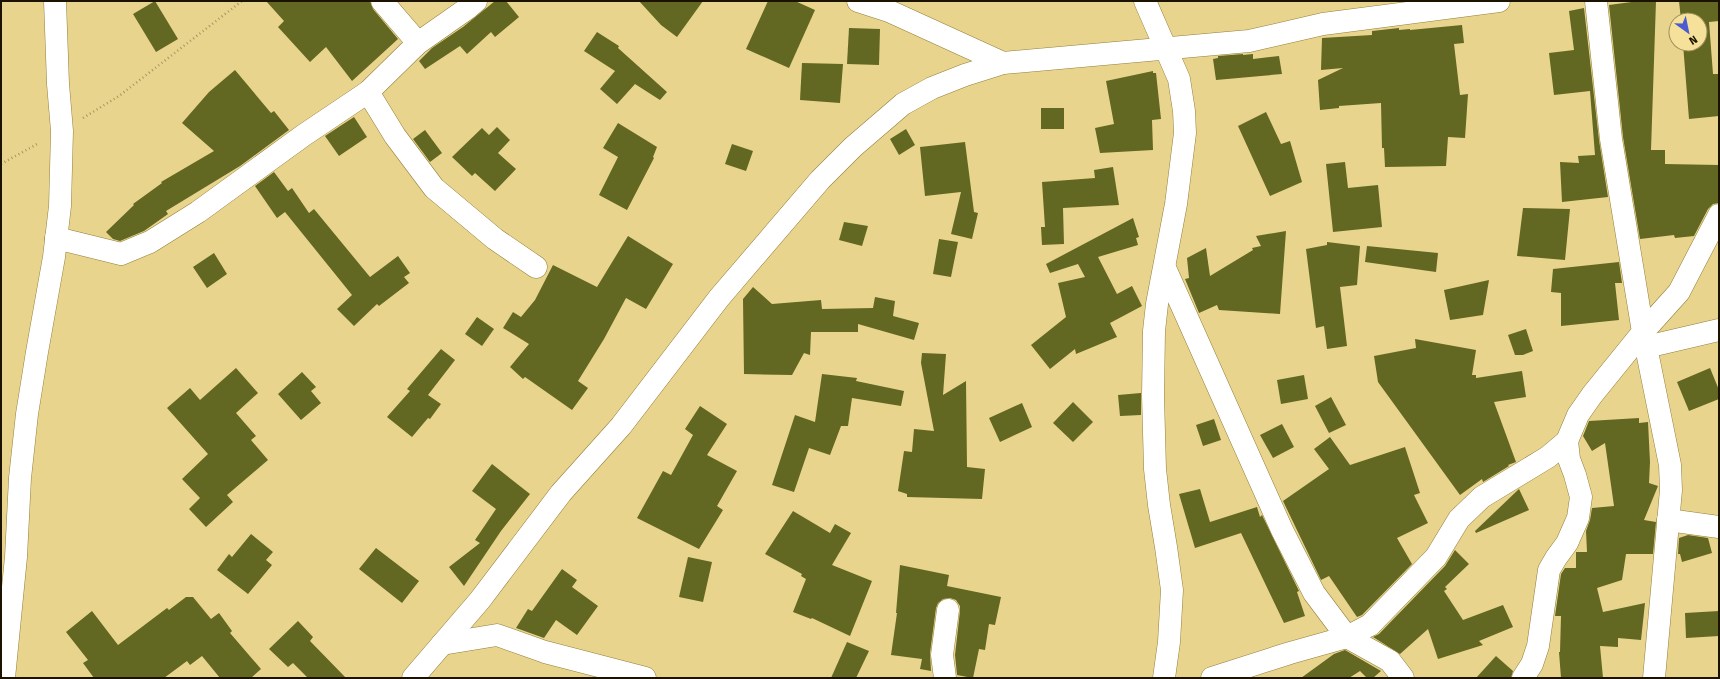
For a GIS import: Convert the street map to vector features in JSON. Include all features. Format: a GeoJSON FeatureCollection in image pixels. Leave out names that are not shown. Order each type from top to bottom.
{"type":"FeatureCollection","features":[{"type":"Feature","properties":{"kind":"street"},"geometry":{"type":"LineString","coordinates":[[4,678],[16,557],[20,478],[27,414],[37,352],[49,293],[56,238],[62,164],[62,131],[58,84],[55,1]]}},
{"type":"Feature","properties":{"kind":"street"},"geometry":{"type":"LineString","coordinates":[[382,1],[418,44]]}},
{"type":"Feature","properties":{"kind":"street"},"geometry":{"type":"LineString","coordinates":[[56,238],[121,254],[150,242],[198,212],[304,135],[368,92],[418,44],[476,1]]}},
{"type":"Feature","properties":{"kind":"street"},"geometry":{"type":"LineString","coordinates":[[858,1],[889,11],[1003,64]]}},
{"type":"Feature","properties":{"kind":"street"},"geometry":{"type":"LineString","coordinates":[[1145,1],[1179,79],[1184,111],[1185,133],[1176,204],[1157,304],[1154,331],[1153,396],[1155,469],[1158,505],[1172,590],[1169,642],[1164,678]]}},
{"type":"Feature","properties":{"kind":"street"},"geometry":{"type":"LineString","coordinates":[[413,678],[480,600],[561,493],[620,426],[719,298],[820,180],[853,146],[903,104],[932,88],[965,75],[1003,64],[1249,42],[1323,24],[1498,1]]}},
{"type":"Feature","properties":{"kind":"street"},"geometry":{"type":"LineString","coordinates":[[1596,1],[1611,138],[1644,339],[1670,465],[1671,490],[1654,678]]}},
{"type":"Feature","properties":{"kind":"street"},"geometry":{"type":"LineString","coordinates":[[368,92],[396,136],[434,188],[495,239],[536,267]]}},
{"type":"Feature","properties":{"kind":"street"},"geometry":{"type":"LineString","coordinates":[[1523,678],[1532,664],[1538,646],[1549,570],[1567,543],[1578,518],[1581,497],[1575,474],[1569,459],[1567,442],[1578,415],[1592,395],[1644,339],[1679,292],[1719,215]]}},
{"type":"Feature","properties":{"kind":"street"},"geometry":{"type":"LineString","coordinates":[[1165,268],[1282,530],[1314,593],[1347,637],[1390,661],[1404,678]]}},
{"type":"Feature","properties":{"kind":"street"},"geometry":{"type":"LineString","coordinates":[[1644,339],[1719,330]]}},
{"type":"Feature","properties":{"kind":"street"},"geometry":{"type":"LineString","coordinates":[[1212,678],[1290,653],[1347,637],[1370,625],[1436,557],[1459,519],[1482,497],[1548,457],[1567,442]]}},
{"type":"Feature","properties":{"kind":"street"},"geometry":{"type":"LineString","coordinates":[[1668,520],[1719,527]]}},
{"type":"Feature","properties":{"kind":"street"},"geometry":{"type":"LineString","coordinates":[[945,678],[942,655],[948,610]]}},
{"type":"Feature","properties":{"kind":"street"},"geometry":{"type":"LineString","coordinates":[[442,644],[497,635],[545,652],[645,678]]}},
{"type":"Feature","properties":{"kind":"path"},"geometry":{"type":"LineString","coordinates":[[1,164],[62,131],[119,96],[242,1]]}},
{"type":"Feature","properties":{"kind":"building"},"geometry":{"type":"Polygon","coordinates":[[[155,1],[178,39],[156,52],[133,14],[155,1]]]}},
{"type":"Feature","properties":{"kind":"building"},"geometry":{"type":"Polygon","coordinates":[[[266,1],[370,1],[373,9],[398,39],[352,81],[326,47],[310,62],[278,27],[284,21],[266,1]]]}},
{"type":"Feature","properties":{"kind":"building"},"geometry":{"type":"Polygon","coordinates":[[[495,1],[506,1],[519,17],[495,37],[491,32],[467,54],[460,46],[425,69],[419,61],[432,48],[463,27],[495,1]]]}},
{"type":"Feature","properties":{"kind":"building"},"geometry":{"type":"Polygon","coordinates":[[[639,1],[703,1],[677,37],[661,25],[639,1]]]}},
{"type":"Feature","properties":{"kind":"building"},"geometry":{"type":"Polygon","coordinates":[[[768,1],[795,1],[815,10],[789,68],[746,49],[768,1]]]}},
{"type":"Feature","properties":{"kind":"building"},"geometry":{"type":"Polygon","coordinates":[[[1639,1],[1656,1],[1651,150],[1665,150],[1665,164],[1719,165],[1719,203],[1713,204],[1708,209],[1694,236],[1675,238],[1674,235],[1640,239],[1623,137],[1609,5],[1639,1]]]}},
{"type":"Feature","properties":{"kind":"building"},"geometry":{"type":"Polygon","coordinates":[[[1679,1],[1719,1],[1719,21],[1709,22],[1713,74],[1719,74],[1719,116],[1689,119],[1684,52],[1708,52],[1708,12],[1680,12],[1679,1]]]}},
{"type":"Feature","properties":{"kind":"building"},"geometry":{"type":"Polygon","coordinates":[[[1584,8],[1599,140],[1608,197],[1562,202],[1560,162],[1579,163],[1578,156],[1595,155],[1590,91],[1554,95],[1549,53],[1574,50],[1569,11],[1584,8]]]}},
{"type":"Feature","properties":{"kind":"building"},"geometry":{"type":"Polygon","coordinates":[[[1462,25],[1464,43],[1454,44],[1460,95],[1468,94],[1465,138],[1448,137],[1446,166],[1385,167],[1384,148],[1382,148],[1381,103],[1339,106],[1339,108],[1320,110],[1318,80],[1343,68],[1321,70],[1322,38],[1372,35],[1372,31],[1399,28],[1399,30],[1410,30],[1462,25]]]}},
{"type":"Feature","properties":{"kind":"building"},"geometry":{"type":"Polygon","coordinates":[[[849,28],[880,29],[879,65],[847,64],[849,28]]]}},
{"type":"Feature","properties":{"kind":"building"},"geometry":{"type":"Polygon","coordinates":[[[597,32],[619,46],[618,48],[667,92],[660,100],[635,84],[617,104],[600,89],[615,71],[584,51],[597,32]]]}},
{"type":"Feature","properties":{"kind":"building"},"geometry":{"type":"Polygon","coordinates":[[[1253,54],[1253,59],[1279,56],[1282,74],[1216,80],[1213,59],[1218,58],[1218,56],[1253,54]]]}},
{"type":"Feature","properties":{"kind":"building"},"geometry":{"type":"Polygon","coordinates":[[[802,63],[843,64],[840,103],[800,100],[802,63]]]}},
{"type":"Feature","properties":{"kind":"building"},"geometry":{"type":"Polygon","coordinates":[[[235,70],[271,113],[274,111],[289,130],[240,166],[166,211],[168,214],[144,231],[120,241],[113,239],[106,232],[134,205],[133,204],[162,183],[161,182],[214,151],[182,123],[209,92],[235,70]]]}},
{"type":"Feature","properties":{"kind":"building"},"geometry":{"type":"Polygon","coordinates":[[[1153,71],[1153,73],[1156,73],[1161,119],[1152,120],[1153,150],[1100,153],[1095,128],[1114,124],[1106,81],[1153,71]]]}},
{"type":"Feature","properties":{"kind":"building"},"geometry":{"type":"Polygon","coordinates":[[[1041,108],[1064,108],[1064,129],[1041,129],[1041,108]]]}},
{"type":"Feature","properties":{"kind":"building"},"geometry":{"type":"Polygon","coordinates":[[[1266,112],[1281,144],[1290,141],[1302,182],[1270,196],[1238,126],[1266,112]]]}},
{"type":"Feature","properties":{"kind":"building"},"geometry":{"type":"Polygon","coordinates":[[[354,117],[367,137],[339,156],[325,136],[354,117]]]}},
{"type":"Feature","properties":{"kind":"building"},"geometry":{"type":"Polygon","coordinates":[[[618,123],[657,147],[653,157],[654,158],[627,210],[599,195],[618,157],[603,148],[618,123]]]}},
{"type":"Feature","properties":{"kind":"building"},"geometry":{"type":"Polygon","coordinates":[[[497,127],[510,140],[498,153],[516,169],[495,191],[475,173],[472,176],[452,157],[482,128],[489,135],[497,127]]]}},
{"type":"Feature","properties":{"kind":"building"},"geometry":{"type":"Polygon","coordinates":[[[906,129],[915,145],[899,155],[890,139],[906,129]]]}},
{"type":"Feature","properties":{"kind":"building"},"geometry":{"type":"Polygon","coordinates":[[[425,130],[442,153],[430,162],[413,139],[425,130]]]}},
{"type":"Feature","properties":{"kind":"building"},"geometry":{"type":"Polygon","coordinates":[[[965,142],[974,212],[978,213],[972,239],[951,234],[961,192],[925,196],[920,147],[965,142]]]}},
{"type":"Feature","properties":{"kind":"building"},"geometry":{"type":"Polygon","coordinates":[[[732,144],[753,151],[746,171],[725,164],[732,144]]]}},
{"type":"Feature","properties":{"kind":"building"},"geometry":{"type":"Polygon","coordinates":[[[1345,162],[1348,188],[1378,185],[1382,227],[1333,232],[1326,164],[1345,162]]]}},
{"type":"Feature","properties":{"kind":"building"},"geometry":{"type":"Polygon","coordinates":[[[1113,167],[1119,205],[1063,208],[1064,244],[1042,245],[1041,227],[1045,227],[1042,182],[1095,178],[1094,170],[1113,167]]]}},
{"type":"Feature","properties":{"kind":"building"},"geometry":{"type":"Polygon","coordinates":[[[274,172],[288,191],[292,188],[309,213],[314,209],[370,277],[398,256],[410,273],[404,277],[409,283],[379,306],[377,304],[354,326],[337,309],[352,295],[285,212],[277,218],[255,186],[274,172]]]}},
{"type":"Feature","properties":{"kind":"building"},"geometry":{"type":"Polygon","coordinates":[[[1523,208],[1570,209],[1565,260],[1517,256],[1523,208]]]}},
{"type":"Feature","properties":{"kind":"building"},"geometry":{"type":"Polygon","coordinates":[[[1133,218],[1139,237],[1136,238],[1138,245],[1098,257],[1117,294],[1132,286],[1142,306],[1110,323],[1117,337],[1076,354],[1075,349],[1050,369],[1031,345],[1066,317],[1058,283],[1085,277],[1078,264],[1050,273],[1046,264],[1133,218]]]}},
{"type":"Feature","properties":{"kind":"building"},"geometry":{"type":"Polygon","coordinates":[[[844,222],[868,226],[862,246],[839,240],[844,222]]]}},
{"type":"Feature","properties":{"kind":"building"},"geometry":{"type":"Polygon","coordinates":[[[1286,231],[1280,314],[1219,310],[1217,305],[1199,313],[1185,279],[1189,278],[1187,258],[1206,248],[1210,276],[1253,250],[1252,248],[1261,246],[1256,236],[1286,231]]]}},
{"type":"Feature","properties":{"kind":"building"},"geometry":{"type":"Polygon","coordinates":[[[628,236],[673,264],[646,309],[626,298],[604,339],[578,381],[588,388],[572,410],[525,377],[523,379],[510,367],[529,344],[503,328],[513,312],[521,317],[535,300],[553,265],[597,287],[628,236]]]}},
{"type":"Feature","properties":{"kind":"building"},"geometry":{"type":"Polygon","coordinates":[[[939,239],[958,242],[951,277],[933,274],[939,239]]]}},
{"type":"Feature","properties":{"kind":"building"},"geometry":{"type":"Polygon","coordinates":[[[1327,242],[1360,246],[1357,285],[1340,287],[1347,346],[1327,349],[1324,326],[1316,328],[1306,249],[1327,245],[1327,242]]]}},
{"type":"Feature","properties":{"kind":"building"},"geometry":{"type":"Polygon","coordinates":[[[1367,246],[1438,253],[1436,272],[1365,262],[1367,246]]]}},
{"type":"Feature","properties":{"kind":"building"},"geometry":{"type":"Polygon","coordinates":[[[214,253],[227,274],[207,288],[193,267],[214,253]]]}},
{"type":"Feature","properties":{"kind":"building"},"geometry":{"type":"Polygon","coordinates":[[[1619,262],[1622,283],[1615,283],[1619,320],[1561,326],[1561,293],[1551,292],[1553,269],[1619,262]]]}},
{"type":"Feature","properties":{"kind":"building"},"geometry":{"type":"Polygon","coordinates":[[[1489,280],[1483,315],[1450,320],[1444,290],[1489,280]]]}},
{"type":"Feature","properties":{"kind":"building"},"geometry":{"type":"Polygon","coordinates":[[[753,287],[772,304],[821,300],[822,309],[873,308],[875,297],[895,301],[893,316],[919,323],[914,340],[858,324],[858,332],[811,332],[810,355],[804,353],[792,375],[744,374],[743,299],[753,287]]]}},
{"type":"Feature","properties":{"kind":"building"},"geometry":{"type":"Polygon","coordinates":[[[477,317],[494,329],[482,346],[465,334],[477,317]]]}},
{"type":"Feature","properties":{"kind":"building"},"geometry":{"type":"Polygon","coordinates":[[[1526,329],[1533,351],[1523,355],[1515,355],[1508,335],[1526,329]]]}},
{"type":"Feature","properties":{"kind":"building"},"geometry":{"type":"Polygon","coordinates":[[[1415,339],[1476,350],[1472,375],[1476,375],[1476,378],[1522,371],[1526,397],[1494,402],[1516,462],[1508,465],[1509,466],[1483,482],[1482,479],[1460,495],[1378,382],[1374,356],[1416,348],[1415,339]]]}},
{"type":"Feature","properties":{"kind":"building"},"geometry":{"type":"Polygon","coordinates":[[[441,349],[455,360],[428,395],[441,404],[430,419],[428,418],[412,437],[387,417],[410,391],[407,389],[441,349]]]}},
{"type":"Feature","properties":{"kind":"building"},"geometry":{"type":"Polygon","coordinates":[[[922,353],[946,354],[943,395],[966,381],[967,467],[985,469],[982,499],[907,497],[907,494],[898,491],[904,451],[912,452],[914,429],[934,431],[921,363],[922,353]]]}},
{"type":"Feature","properties":{"kind":"building"},"geometry":{"type":"Polygon","coordinates":[[[236,368],[258,393],[236,413],[256,436],[251,440],[268,460],[227,495],[233,502],[206,527],[189,509],[200,498],[182,479],[208,454],[167,408],[190,388],[200,400],[236,368]]]}},
{"type":"Feature","properties":{"kind":"building"},"geometry":{"type":"Polygon","coordinates":[[[1710,368],[1719,390],[1719,399],[1689,411],[1677,382],[1710,368]]]}},
{"type":"Feature","properties":{"kind":"building"},"geometry":{"type":"Polygon","coordinates":[[[302,372],[316,387],[311,391],[321,403],[301,420],[278,394],[302,372]]]}},
{"type":"Feature","properties":{"kind":"building"},"geometry":{"type":"Polygon","coordinates":[[[822,374],[857,378],[856,381],[904,391],[901,406],[852,398],[848,426],[841,426],[830,455],[809,448],[794,492],[772,485],[795,415],[815,422],[822,374]]]}},
{"type":"Feature","properties":{"kind":"building"},"geometry":{"type":"Polygon","coordinates":[[[1304,375],[1308,399],[1281,404],[1277,380],[1304,375]]]}},
{"type":"Feature","properties":{"kind":"building"},"geometry":{"type":"Polygon","coordinates":[[[1141,393],[1141,415],[1120,416],[1118,395],[1141,393]]]}},
{"type":"Feature","properties":{"kind":"building"},"geometry":{"type":"Polygon","coordinates":[[[1331,397],[1346,425],[1329,433],[1315,406],[1331,397]]]}},
{"type":"Feature","properties":{"kind":"building"},"geometry":{"type":"Polygon","coordinates":[[[1073,402],[1093,422],[1073,442],[1053,423],[1073,402]]]}},
{"type":"Feature","properties":{"kind":"building"},"geometry":{"type":"Polygon","coordinates":[[[1022,403],[1032,427],[1000,442],[989,418],[1022,403]]]}},
{"type":"Feature","properties":{"kind":"building"},"geometry":{"type":"Polygon","coordinates":[[[700,406],[727,424],[707,455],[737,471],[717,506],[723,510],[699,549],[637,518],[663,471],[671,475],[693,435],[685,429],[700,406]]]}},
{"type":"Feature","properties":{"kind":"building"},"geometry":{"type":"Polygon","coordinates":[[[1639,418],[1639,423],[1648,422],[1650,462],[1649,483],[1658,486],[1644,520],[1656,522],[1653,554],[1626,554],[1622,580],[1597,588],[1603,612],[1645,603],[1641,640],[1618,638],[1618,647],[1600,646],[1603,678],[1561,678],[1559,652],[1561,616],[1555,616],[1561,574],[1565,568],[1576,568],[1576,552],[1587,552],[1586,531],[1592,508],[1614,506],[1605,443],[1592,451],[1583,436],[1589,421],[1639,418]]]}},
{"type":"Feature","properties":{"kind":"building"},"geometry":{"type":"Polygon","coordinates":[[[1214,419],[1221,440],[1203,446],[1196,425],[1214,419]]]}},
{"type":"Feature","properties":{"kind":"building"},"geometry":{"type":"Polygon","coordinates":[[[1282,424],[1294,447],[1273,458],[1260,435],[1282,424]]]}},
{"type":"Feature","properties":{"kind":"building"},"geometry":{"type":"Polygon","coordinates":[[[1330,437],[1350,465],[1405,447],[1420,493],[1414,495],[1428,523],[1397,538],[1412,564],[1362,615],[1357,617],[1329,576],[1321,580],[1283,501],[1329,469],[1314,449],[1330,437]]]}},
{"type":"Feature","properties":{"kind":"building"},"geometry":{"type":"Polygon","coordinates":[[[492,464],[530,494],[501,531],[464,586],[449,567],[480,543],[475,540],[496,509],[472,491],[492,464]]]}},
{"type":"Feature","properties":{"kind":"building"},"geometry":{"type":"Polygon","coordinates":[[[1200,489],[1210,522],[1257,507],[1260,517],[1262,515],[1299,591],[1297,592],[1305,616],[1284,623],[1241,533],[1195,548],[1179,494],[1200,489]]]}},
{"type":"Feature","properties":{"kind":"building"},"geometry":{"type":"Polygon","coordinates":[[[1519,489],[1529,510],[1476,533],[1475,531],[1519,489]]]}},
{"type":"Feature","properties":{"kind":"building"},"geometry":{"type":"Polygon","coordinates":[[[793,511],[830,533],[835,524],[851,533],[832,565],[872,581],[850,636],[812,618],[811,619],[793,612],[806,579],[801,576],[802,574],[765,554],[793,511]]]}},
{"type":"Feature","properties":{"kind":"building"},"geometry":{"type":"Polygon","coordinates":[[[251,534],[273,552],[266,560],[272,565],[248,594],[217,570],[229,554],[232,557],[251,534]]]}},
{"type":"Feature","properties":{"kind":"building"},"geometry":{"type":"Polygon","coordinates":[[[1688,535],[1708,538],[1712,553],[1682,562],[1680,554],[1678,554],[1679,538],[1688,535]]]}},
{"type":"Feature","properties":{"kind":"building"},"geometry":{"type":"Polygon","coordinates":[[[376,548],[419,581],[402,603],[359,569],[376,548]]]}},
{"type":"Feature","properties":{"kind":"building"},"geometry":{"type":"Polygon","coordinates":[[[1455,550],[1469,564],[1445,587],[1447,589],[1444,591],[1463,620],[1503,605],[1513,627],[1479,641],[1483,645],[1438,659],[1428,629],[1400,654],[1373,637],[1379,634],[1445,566],[1455,550]]]}},
{"type":"Feature","properties":{"kind":"building"},"geometry":{"type":"Polygon","coordinates":[[[688,557],[712,562],[703,602],[679,597],[688,557]]]}},
{"type":"Feature","properties":{"kind":"building"},"geometry":{"type":"Polygon","coordinates":[[[900,565],[949,575],[947,586],[1001,597],[995,625],[989,624],[985,650],[979,649],[973,678],[957,675],[955,655],[960,606],[956,600],[950,598],[943,599],[938,603],[936,608],[930,653],[931,671],[920,669],[922,659],[891,655],[897,613],[900,565]]]}},
{"type":"Feature","properties":{"kind":"building"},"geometry":{"type":"Polygon","coordinates":[[[562,569],[577,580],[572,587],[598,606],[577,635],[556,620],[544,638],[516,628],[528,609],[532,611],[562,569]]]}},
{"type":"Feature","properties":{"kind":"building"},"geometry":{"type":"Polygon","coordinates":[[[186,597],[193,597],[211,619],[219,613],[232,631],[230,633],[261,669],[251,678],[220,678],[202,656],[190,665],[187,661],[164,678],[94,678],[83,663],[88,660],[66,632],[92,611],[118,645],[167,608],[169,610],[186,597]]]}},
{"type":"Feature","properties":{"kind":"building"},"geometry":{"type":"Polygon","coordinates":[[[1719,611],[1719,636],[1686,638],[1685,613],[1719,611]]]}},
{"type":"Feature","properties":{"kind":"building"},"geometry":{"type":"Polygon","coordinates":[[[298,621],[313,637],[310,641],[346,678],[308,678],[293,663],[288,667],[269,649],[298,621]]]}},
{"type":"Feature","properties":{"kind":"building"},"geometry":{"type":"Polygon","coordinates":[[[847,642],[869,651],[856,678],[831,678],[847,642]]]}},
{"type":"Feature","properties":{"kind":"building"},"geometry":{"type":"Polygon","coordinates":[[[1345,650],[1381,671],[1373,678],[1367,678],[1360,671],[1349,678],[1301,678],[1334,654],[1345,650]]]}},
{"type":"Feature","properties":{"kind":"building"},"geometry":{"type":"Polygon","coordinates":[[[1496,656],[1513,671],[1511,678],[1476,678],[1496,656]]]}}]}
